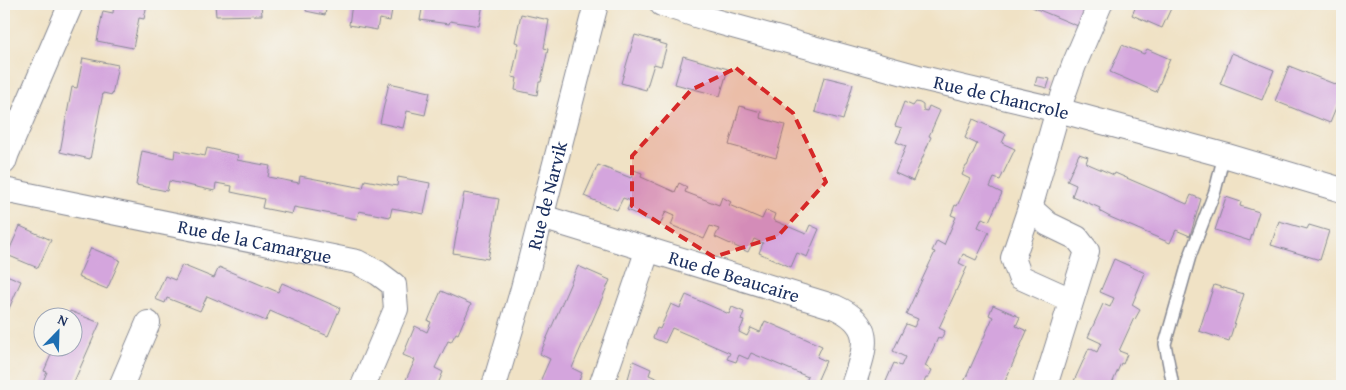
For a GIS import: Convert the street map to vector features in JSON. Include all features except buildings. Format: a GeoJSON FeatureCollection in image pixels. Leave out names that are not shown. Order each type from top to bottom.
{"type":"FeatureCollection","features":[{"type":"Feature","properties":{"kind":"street"},"geometry":{"type":"LineString","coordinates":[[5,155],[71,4]]}},
{"type":"Feature","properties":{"kind":"street","name":"Rue de Narvik"},"geometry":{"type":"LineString","coordinates":[[494,386],[542,217],[596,8],[595,4]]}},
{"type":"Feature","properties":{"kind":"street","name":"Rue de Chancrole"},"geometry":{"type":"LineString","coordinates":[[662,4],[710,20],[922,78],[1058,110],[1224,155],[1342,190]]}},
{"type":"Feature","properties":{"kind":"street"},"geometry":{"type":"LineString","coordinates":[[1072,300],[1020,277],[1014,258],[1058,110],[1074,65],[1100,4]]}},
{"type":"Feature","properties":{"kind":"street","name":"Rue de la Camargue"},"geometry":{"type":"LineString","coordinates":[[4,190],[357,262],[378,273],[394,285],[396,309],[363,386]]}},
{"type":"Feature","properties":{"kind":"street"},"geometry":{"type":"LineString","coordinates":[[1030,208],[1048,224],[1078,238],[1087,251],[1045,386]]}},
{"type":"Feature","properties":{"kind":"street","name":"Rue de Beaucaire"},"geometry":{"type":"LineString","coordinates":[[542,217],[835,307],[848,313],[858,321],[863,331],[864,341],[862,358],[853,386]]}},
{"type":"Feature","properties":{"kind":"street"},"geometry":{"type":"LineString","coordinates":[[601,386],[648,249]]}},
{"type":"Feature","properties":{"kind":"street"},"geometry":{"type":"LineString","coordinates":[[121,386],[148,323]]}},
{"type":"Feature","properties":{"kind":"lane"},"geometry":{"type":"LineString","coordinates":[[1173,386],[1165,344],[1190,256],[1215,191],[1224,155]]}},
{"type":"Feature","properties":{"kind":"highlighted area"},"geometry":{"type":"Polygon","coordinates":[[[736,68],[793,113],[826,182],[778,236],[714,257],[632,206],[632,156],[691,90],[736,68]]]}}]}
